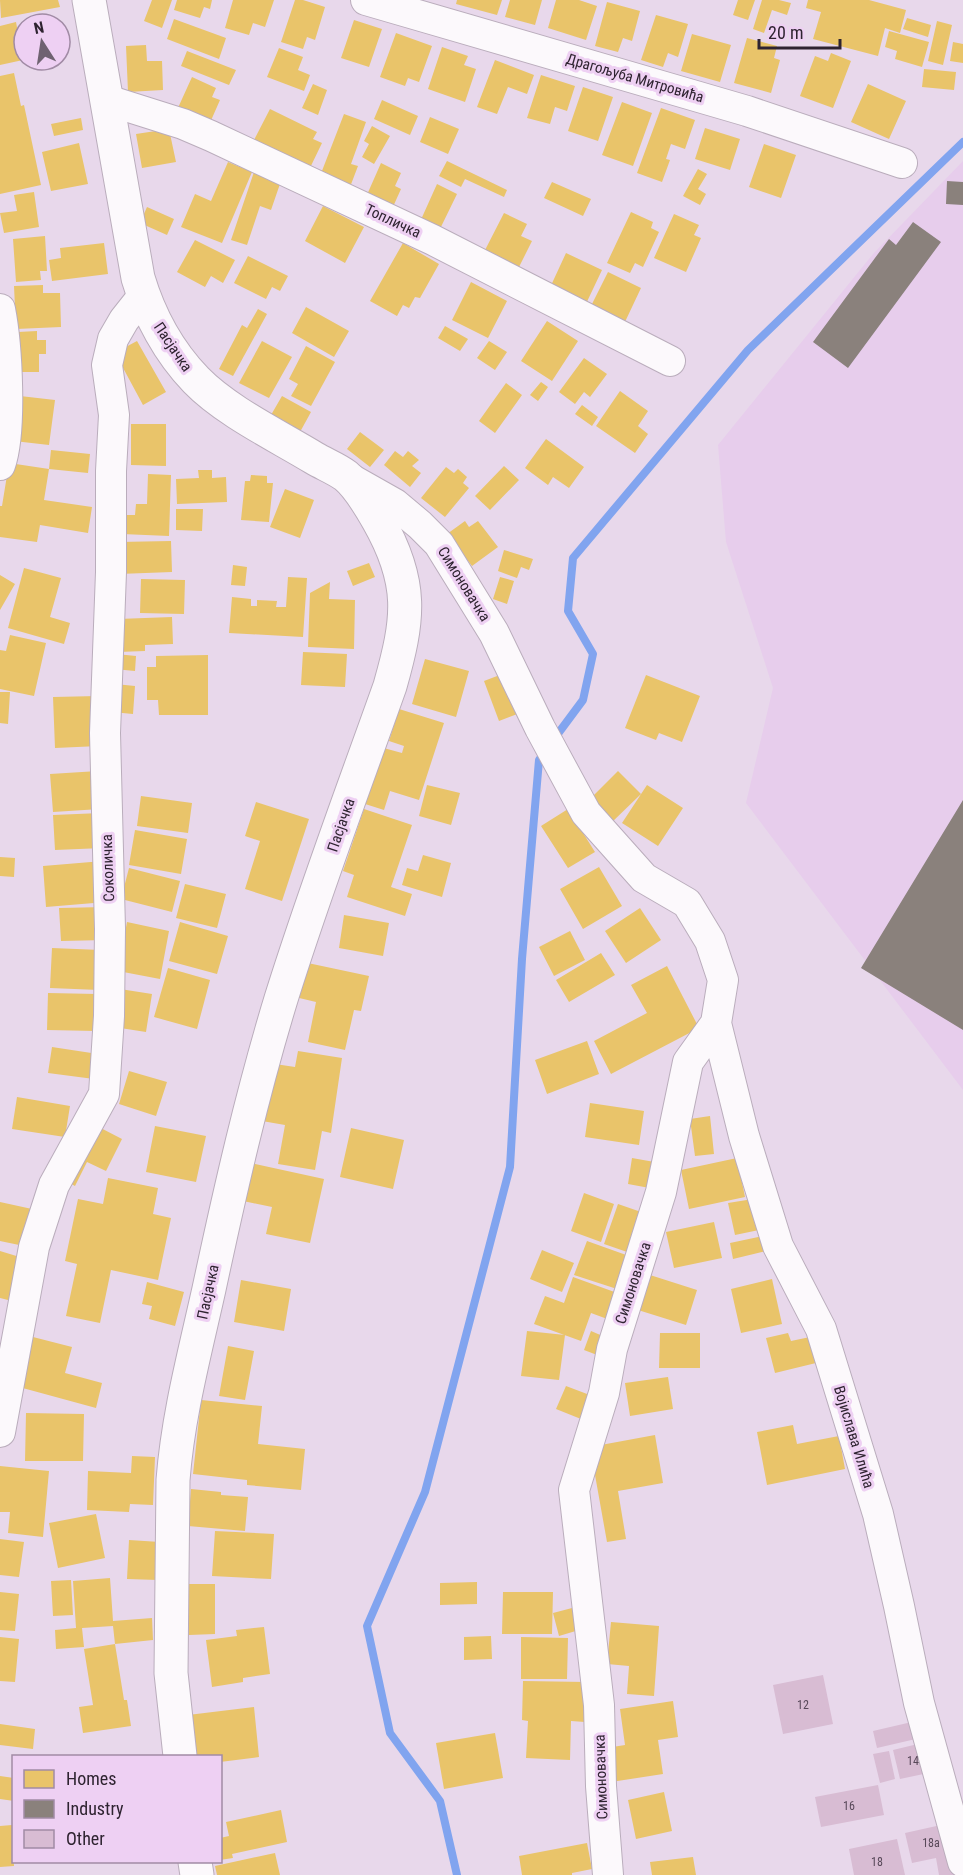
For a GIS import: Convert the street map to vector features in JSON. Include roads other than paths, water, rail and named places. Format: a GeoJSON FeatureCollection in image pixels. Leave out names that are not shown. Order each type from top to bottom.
{"type":"FeatureCollection","features":[{"type":"Feature","properties":{"kind":"main road","name":"Пасјачка"},"geometry":{"type":"LineString","coordinates":[[88,0],[136,267],[143,296],[164,337],[182,364],[197,381],[240,412],[346,477],[372,508],[386,533],[401,567],[404,584],[405,621],[400,651],[390,686],[298,946],[266,1054],[218,1246],[175,1450],[171,1673],[180,1755]]}},
{"type":"Feature","properties":{"kind":"street","name":"Драгољуба Митровића"},"geometry":{"type":"LineString","coordinates":[[366,0],[431,9],[902,163]]}},
{"type":"Feature","properties":{"kind":"street","name":"Топличка"},"geometry":{"type":"LineString","coordinates":[[107,100],[183,124],[211,136],[433,240],[670,361]]}},
{"type":"Feature","properties":{"kind":"street","name":"Соколичка"},"geometry":{"type":"LineString","coordinates":[[0,1432],[34,1248],[54,1185],[104,1094],[109,1016],[110,929],[105,733],[114,415],[107,365],[113,339],[124,320],[143,296]]}},
{"type":"Feature","properties":{"kind":"street"},"geometry":{"type":"LineString","coordinates":[[0,309],[7,391],[4,454],[0,465]]}},
{"type":"Feature","properties":{"kind":"street","name":"Симоновачка"},"geometry":{"type":"LineString","coordinates":[[346,477],[395,504],[439,544],[494,633],[540,728],[585,813],[644,878],[687,903],[711,941],[723,980],[716,1023],[688,1062],[661,1192],[612,1349],[604,1393],[574,1490],[599,1706],[601,1786],[608,1875]]}},
{"type":"Feature","properties":{"kind":"street","name":"Војислава Илића"},"geometry":{"type":"LineString","coordinates":[[716,1023],[744,1136],[778,1246],[821,1329],[878,1514],[919,1703],[963,1862]]}},
{"type":"Feature","properties":{"kind":"waterway"},"geometry":{"type":"LineString","coordinates":[[554,739],[583,700],[593,654],[568,611],[573,558],[748,350],[963,142]]}},
{"type":"Feature","properties":{"kind":"waterway"},"geometry":{"type":"LineString","coordinates":[[457,1875],[440,1801],[390,1733],[367,1626],[425,1492],[510,1167],[522,959],[539,760],[546,750]]}}]}
